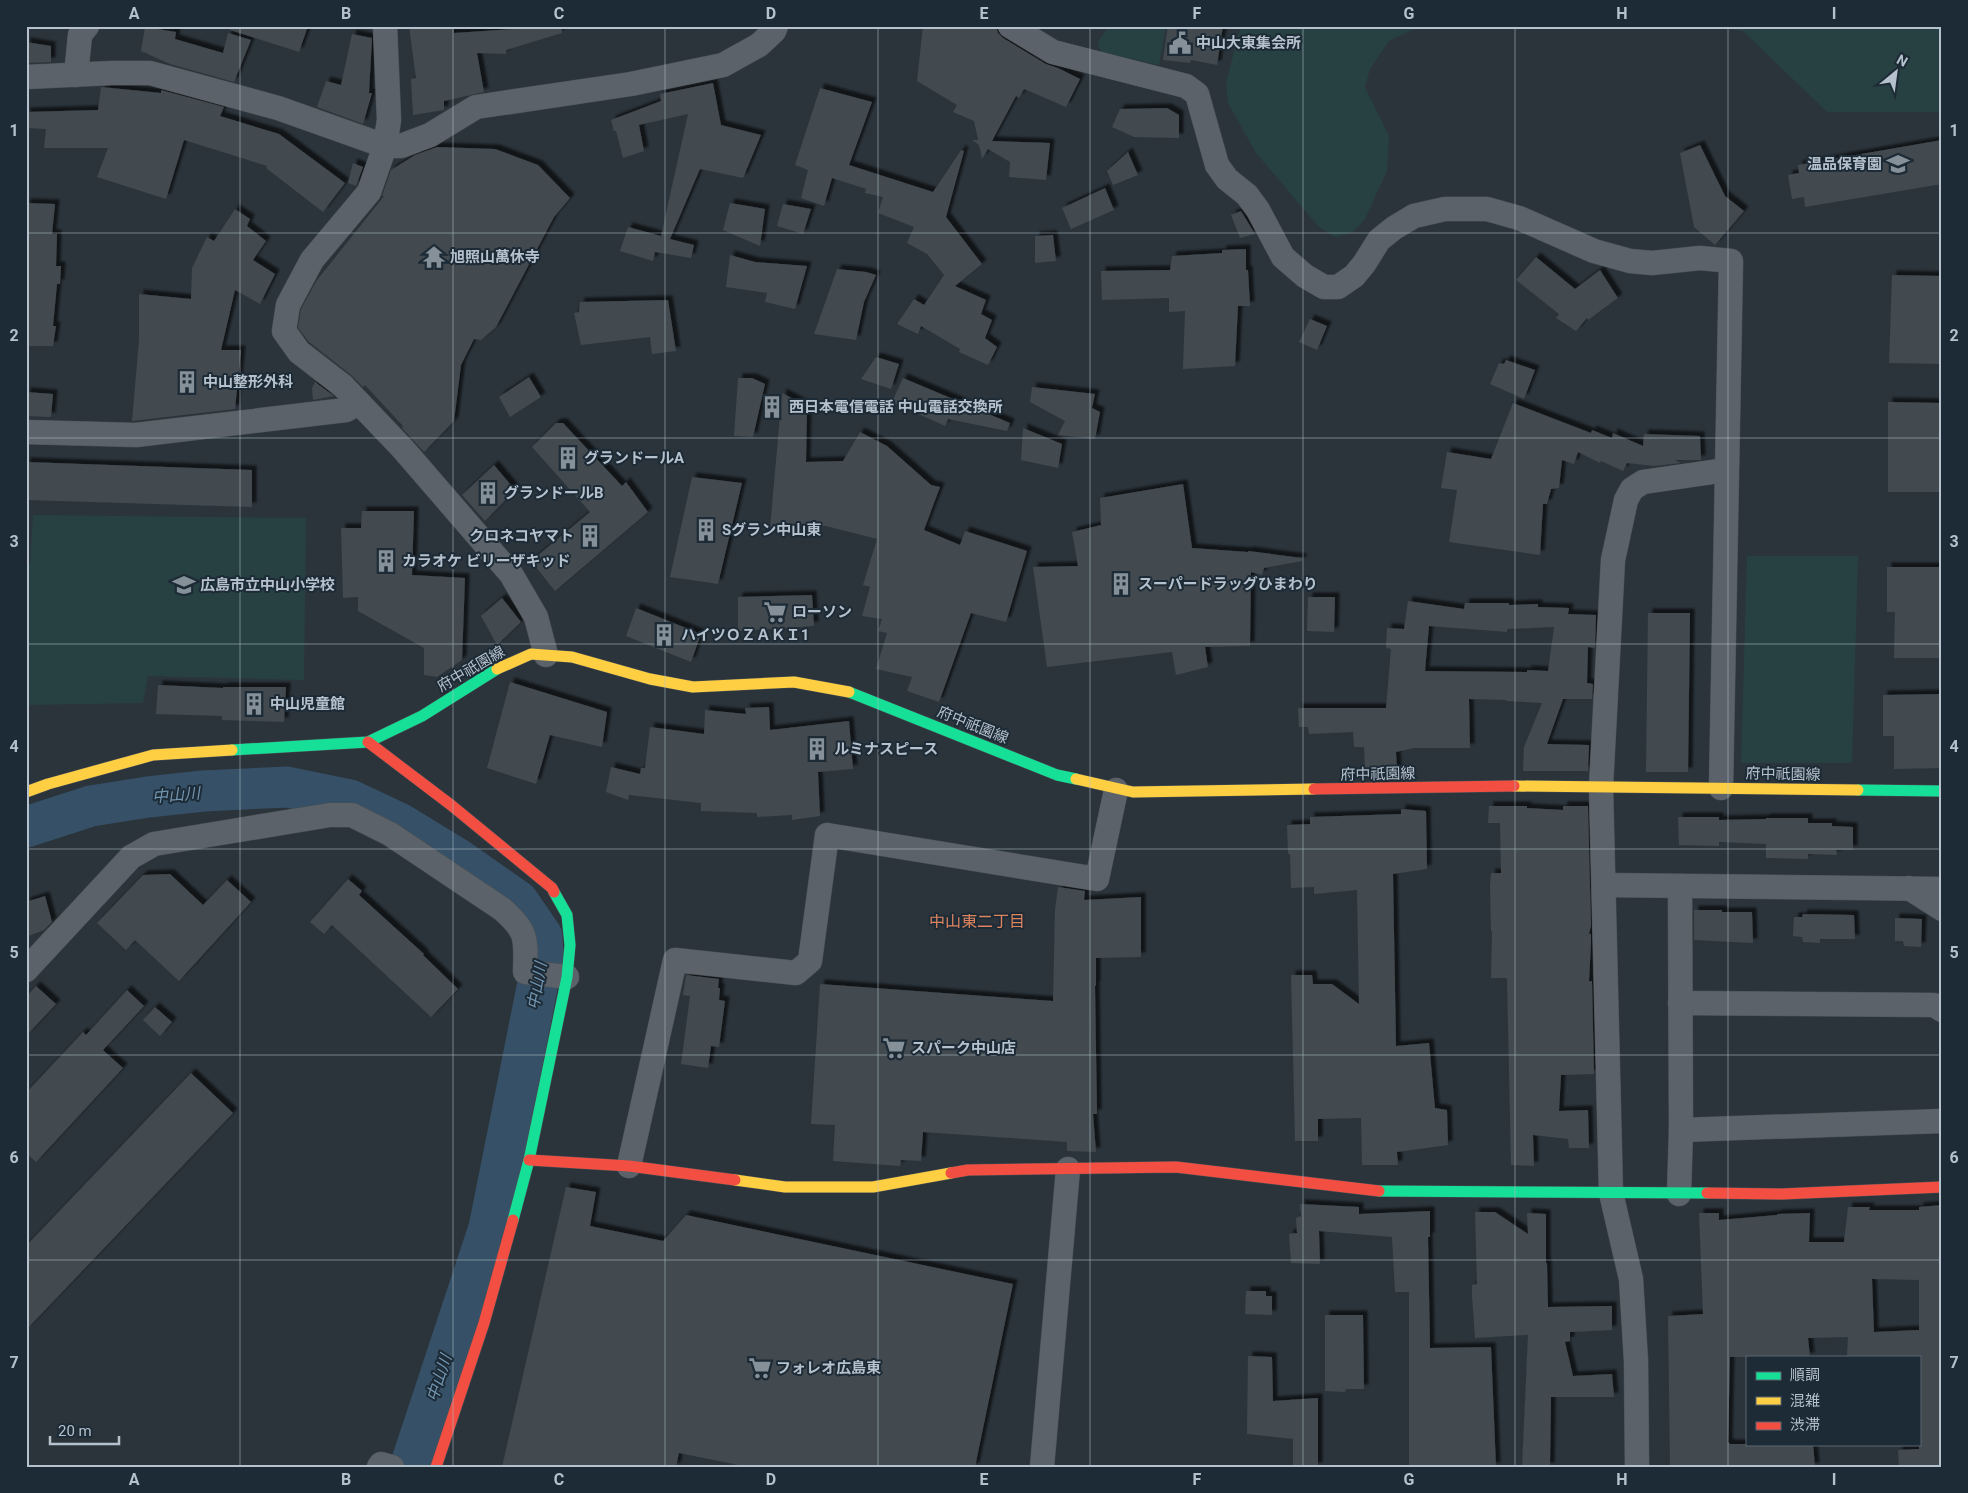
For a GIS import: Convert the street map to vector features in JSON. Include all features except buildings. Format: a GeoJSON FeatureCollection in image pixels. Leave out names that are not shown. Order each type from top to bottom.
{"type":"FeatureCollection","features":[{"type":"Feature","properties":{"kind":"street"},"geometry":{"type":"LineString","coordinates":[[76,75],[80,35],[87,26]]}},
{"type":"Feature","properties":{"kind":"street"},"geometry":{"type":"LineString","coordinates":[[385,26],[389,120],[396,152]]}},
{"type":"Feature","properties":{"kind":"street"},"geometry":{"type":"LineString","coordinates":[[546,655],[536,617],[511,574],[402,449],[343,386],[299,352],[284,331],[288,305],[312,260],[369,192],[396,152],[430,135],[476,107],[631,84],[723,66],[759,45],[774,31],[776,26]]}},
{"type":"Feature","properties":{"kind":"street"},"geometry":{"type":"LineString","coordinates":[[1010,26],[1053,52],[1186,86],[1197,94],[1217,165],[1227,179],[1258,210],[1283,257],[1305,276],[1324,287],[1338,287],[1354,276],[1379,240],[1394,228],[1414,216],[1445,209],[1487,209],[1519,218],[1594,250],[1630,262],[1652,263],[1700,258],[1731,261],[1721,788]]}},
{"type":"Feature","properties":{"kind":"street"},"geometry":{"type":"LineString","coordinates":[[26,78],[150,73],[278,108],[396,152]]}},
{"type":"Feature","properties":{"kind":"street"},"geometry":{"type":"LineString","coordinates":[[26,432],[136,435],[346,410],[359,403]]}},
{"type":"Feature","properties":{"kind":"street"},"geometry":{"type":"LineString","coordinates":[[1637,1467],[1636,1361],[1631,1279],[1611,1193],[1602,787],[1613,560],[1626,500],[1632,488],[1643,482],[1726,470]]}},
{"type":"Feature","properties":{"kind":"street","name":"府中祇園線"},"geometry":{"type":"LineString","coordinates":[[26,792],[152,755],[368,742],[422,716],[505,664],[531,654],[572,657],[650,679],[693,687],[794,682],[847,691],[1057,775],[1116,790],[1133,792],[1540,786],[1942,791]]}},
{"type":"Feature","properties":{"kind":"street"},"geometry":{"type":"LineString","coordinates":[[368,742],[451,805],[552,888],[566,916],[570,945],[562,977],[529,1160],[484,1323],[436,1467]]}},
{"type":"Feature","properties":{"kind":"street"},"geometry":{"type":"LineString","coordinates":[[629,1166],[675,960],[796,973],[810,961],[827,835],[1097,878],[1116,790]]}},
{"type":"Feature","properties":{"kind":"street"},"geometry":{"type":"LineString","coordinates":[[26,970],[131,857],[154,844],[336,815],[352,815],[390,834],[502,909],[519,924],[526,943],[525,972],[562,977]]}},
{"type":"Feature","properties":{"kind":"street"},"geometry":{"type":"LineString","coordinates":[[1604,885],[1942,889]]}},
{"type":"Feature","properties":{"kind":"street"},"geometry":{"type":"LineString","coordinates":[[1679,1194],[1681,1130],[1680,886]]}},
{"type":"Feature","properties":{"kind":"street"},"geometry":{"type":"LineString","coordinates":[[1909,888],[1942,909]]}},
{"type":"Feature","properties":{"kind":"street"},"geometry":{"type":"LineString","coordinates":[[1680,1003],[1934,1005],[1942,1010]]}},
{"type":"Feature","properties":{"kind":"street"},"geometry":{"type":"LineString","coordinates":[[1681,1130],[1942,1121]]}},
{"type":"Feature","properties":{"kind":"street"},"geometry":{"type":"LineString","coordinates":[[529,1160],[629,1166],[784,1187],[873,1187],[968,1170],[1176,1167],[1380,1191],[1782,1194],[1942,1187]]}},
{"type":"Feature","properties":{"kind":"street"},"geometry":{"type":"LineString","coordinates":[[1042,1467],[1068,1169]]}},
{"type":"Feature","properties":{"kind":"street"},"geometry":{"type":"LineString","coordinates":[[379,1467],[381,1464],[392,1467]]}},
{"type":"Feature","properties":{"kind":"green space"},"geometry":{"type":"Polygon","coordinates":[[[1109,26],[1166,26],[1159,65],[1102,52],[1098,45],[1099,40],[1109,26]]]}},
{"type":"Feature","properties":{"kind":"green space"},"geometry":{"type":"Polygon","coordinates":[[[1243,26],[1421,26],[1389,41],[1370,69],[1365,87],[1389,136],[1387,171],[1365,219],[1353,232],[1335,237],[1318,226],[1256,153],[1228,103],[1226,83],[1239,32],[1243,26]]]}},
{"type":"Feature","properties":{"kind":"green space"},"geometry":{"type":"Polygon","coordinates":[[[1711,26],[1942,26],[1942,112],[1827,112],[1743,31],[1711,26]]]}},
{"type":"Feature","properties":{"kind":"green space"},"geometry":{"type":"Polygon","coordinates":[[[33,515],[306,518],[304,680],[148,676],[143,703],[26,705],[26,564],[30,564],[33,515]]]}},
{"type":"Feature","properties":{"kind":"green space"},"geometry":{"type":"Polygon","coordinates":[[[1747,556],[1858,556],[1852,763],[1741,763],[1747,556]]]}},
{"type":"Feature","properties":{"kind":"waterway","name":"中山川"},"geometry":{"type":"LineString","coordinates":[[26,827],[91,806],[203,791],[287,787],[350,800],[399,823],[458,859],[518,901],[542,936],[543,958],[489,1228],[410,1467]]}},
{"type":"Feature","properties":{"kind":"traffic: fast"},"geometry":{"type":"LineString","coordinates":[[232,750],[368,742],[422,716],[497,669]]}},
{"type":"Feature","properties":{"kind":"traffic: fast"},"geometry":{"type":"LineString","coordinates":[[849,692],[1057,775],[1076,779]]}},
{"type":"Feature","properties":{"kind":"traffic: fast"},"geometry":{"type":"LineString","coordinates":[[1858,790],[1942,791]]}},
{"type":"Feature","properties":{"kind":"traffic: fast"},"geometry":{"type":"LineString","coordinates":[[513,1220],[529,1160],[567,977],[570,945],[567,915],[554,892]]}},
{"type":"Feature","properties":{"kind":"traffic: fast"},"geometry":{"type":"LineString","coordinates":[[1379,1191],[1707,1193]]}},
{"type":"Feature","properties":{"kind":"traffic: slow"},"geometry":{"type":"LineString","coordinates":[[497,669],[531,654],[572,657],[650,679],[693,687],[794,682],[849,692]]}},
{"type":"Feature","properties":{"kind":"traffic: slow"},"geometry":{"type":"LineString","coordinates":[[26,792],[48,784],[153,755],[232,750]]}},
{"type":"Feature","properties":{"kind":"traffic: slow"},"geometry":{"type":"LineString","coordinates":[[1076,779],[1133,792],[1314,789]]}},
{"type":"Feature","properties":{"kind":"traffic: slow"},"geometry":{"type":"LineString","coordinates":[[1514,786],[1858,790]]}},
{"type":"Feature","properties":{"kind":"traffic: slow"},"geometry":{"type":"LineString","coordinates":[[735,1180],[785,1187],[873,1187],[951,1173]]}},
{"type":"Feature","properties":{"kind":"traffic: jam"},"geometry":{"type":"LineString","coordinates":[[368,742],[451,805],[552,888],[554,892]]}},
{"type":"Feature","properties":{"kind":"traffic: jam"},"geometry":{"type":"LineString","coordinates":[[1314,789],[1514,786]]}},
{"type":"Feature","properties":{"kind":"traffic: jam"},"geometry":{"type":"LineString","coordinates":[[529,1160],[629,1166],[735,1180]]}},
{"type":"Feature","properties":{"kind":"traffic: jam"},"geometry":{"type":"LineString","coordinates":[[951,1173],[968,1170],[1176,1167],[1379,1191]]}},
{"type":"Feature","properties":{"kind":"traffic: jam"},"geometry":{"type":"LineString","coordinates":[[1707,1193],[1782,1194],[1942,1187]]}},
{"type":"Feature","properties":{"kind":"traffic: jam"},"geometry":{"type":"LineString","coordinates":[[436,1467],[484,1323],[513,1220]]}},
{"type":"Feature","properties":{"kind":"place","name":"中山大東集会所"},"geometry":{"type":"Point","coordinates":[1180,43]}},
{"type":"Feature","properties":{"kind":"place","name":"温品保育園"},"geometry":{"type":"Point","coordinates":[1898,164]}},
{"type":"Feature","properties":{"kind":"place","name":"旭照山萬休寺"},"geometry":{"type":"Point","coordinates":[434,257]}},
{"type":"Feature","properties":{"kind":"place","name":"中山整形外科"},"geometry":{"type":"Point","coordinates":[187,382]}},
{"type":"Feature","properties":{"kind":"place","name":"西日本電信電話 中山電話交換所"},"geometry":{"type":"Point","coordinates":[772,407]}},
{"type":"Feature","properties":{"kind":"place","name":"グランドールA"},"geometry":{"type":"Point","coordinates":[568,458]}},
{"type":"Feature","properties":{"kind":"place","name":"グランドールB"},"geometry":{"type":"Point","coordinates":[488,493]}},
{"type":"Feature","properties":{"kind":"place","name":"Sグラン中山東"},"geometry":{"type":"Point","coordinates":[706,530]}},
{"type":"Feature","properties":{"kind":"place","name":"クロネコヤマト"},"geometry":{"type":"Point","coordinates":[590,536]}},
{"type":"Feature","properties":{"kind":"place","name":"カラオケ ビリーザキッド"},"geometry":{"type":"Point","coordinates":[386,561]}},
{"type":"Feature","properties":{"kind":"place","name":"スーパードラッグひまわり"},"geometry":{"type":"Point","coordinates":[1121,584]}},
{"type":"Feature","properties":{"kind":"place","name":"広島市立中山小学校"},"geometry":{"type":"Point","coordinates":[184,585]}},
{"type":"Feature","properties":{"kind":"place","name":"ローソン"},"geometry":{"type":"Point","coordinates":[775,612]}},
{"type":"Feature","properties":{"kind":"place","name":"ハイツＯＺＡＫＩ1"},"geometry":{"type":"Point","coordinates":[664,635]}},
{"type":"Feature","properties":{"kind":"place","name":"中山児童館"},"geometry":{"type":"Point","coordinates":[254,704]}},
{"type":"Feature","properties":{"kind":"place","name":"ルミナスピース"},"geometry":{"type":"Point","coordinates":[817,749]}},
{"type":"Feature","properties":{"kind":"place","name":"スパーク中山店"},"geometry":{"type":"Point","coordinates":[894,1048]}},
{"type":"Feature","properties":{"kind":"place","name":"フォレオ広島東"},"geometry":{"type":"Point","coordinates":[760,1368]}},
{"type":"Feature","properties":{"kind":"district","name":"中山東二丁目"},"geometry":{"type":"Point","coordinates":[977,921]}}]}
